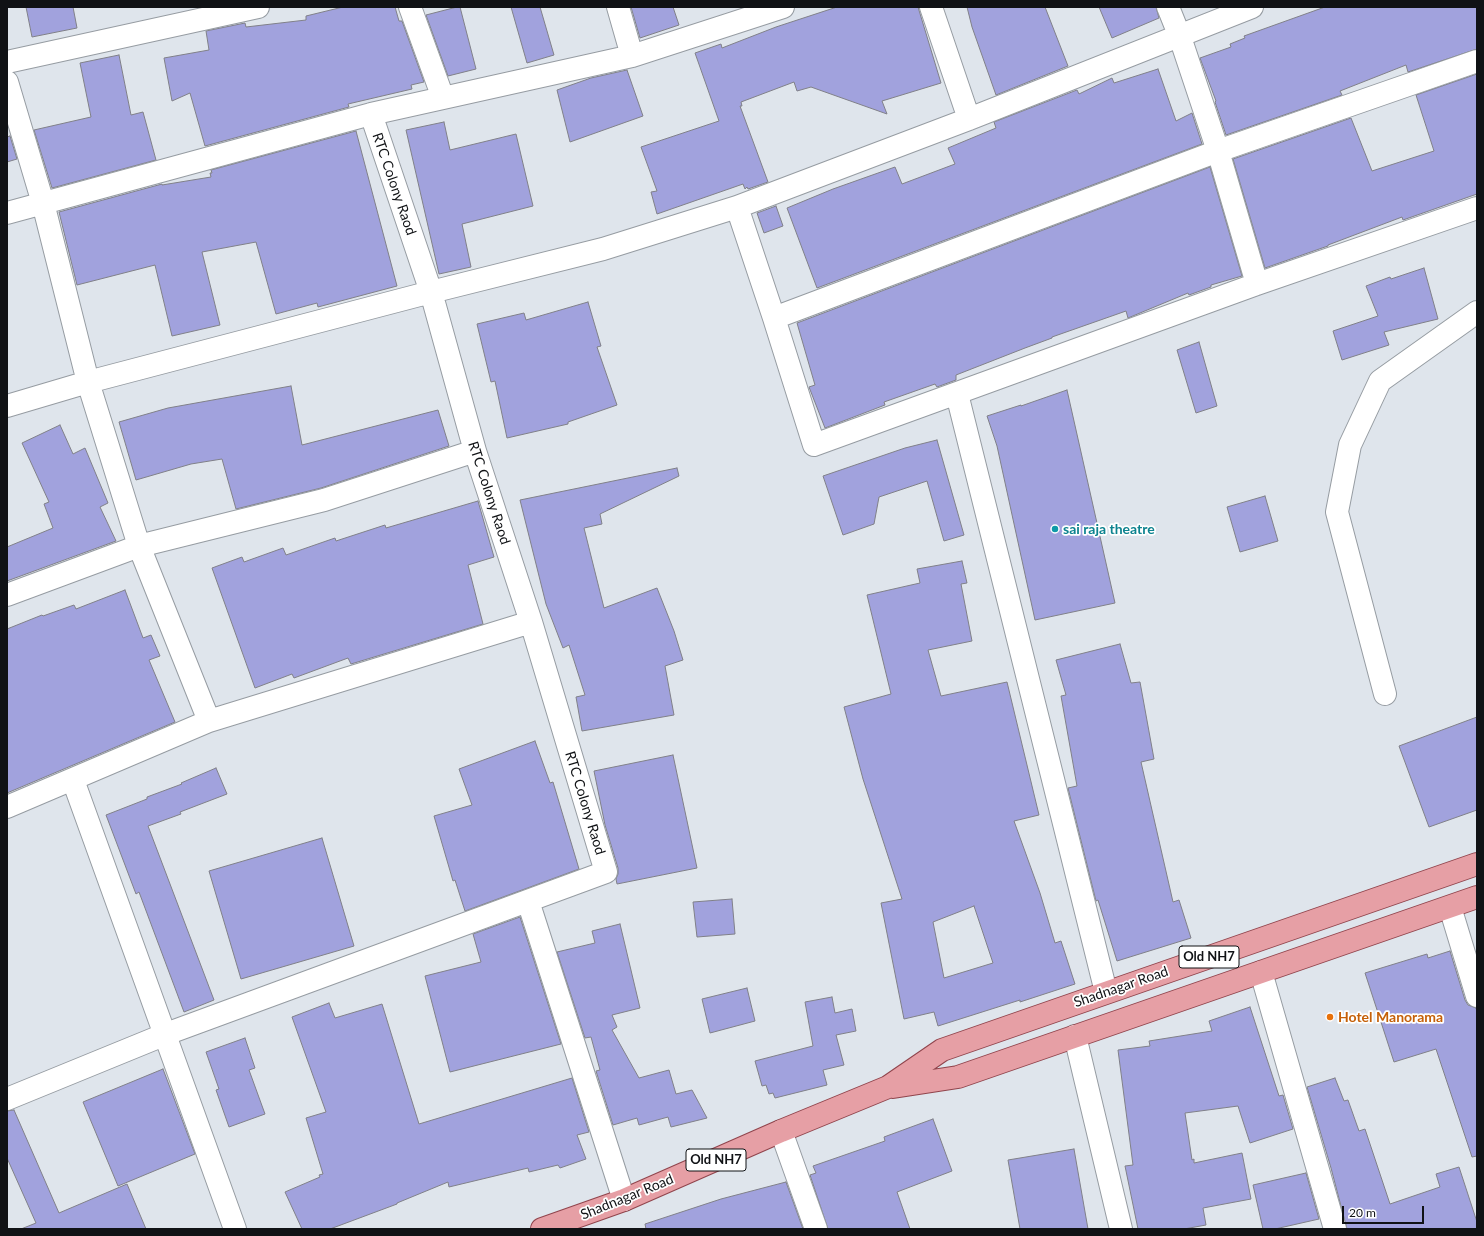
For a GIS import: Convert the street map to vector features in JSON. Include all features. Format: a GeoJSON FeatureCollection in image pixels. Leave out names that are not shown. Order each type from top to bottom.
{"type":"FeatureCollection","features":[{"type":"Feature","properties":{"kind":"main road","name":"Shadnagar Road"},"geometry":{"type":"LineString","coordinates":[[542,1229],[624,1200],[782,1131],[888,1087],[942,1050],[1477,864]]}},
{"type":"Feature","properties":{"kind":"main road","name":"Shadnagar Road"},"geometry":{"type":"LineString","coordinates":[[888,1087],[958,1077],[1477,898]]}},
{"type":"Feature","properties":{"kind":"street"},"geometry":{"type":"LineString","coordinates":[[7,62],[258,7]]}},
{"type":"Feature","properties":{"kind":"street"},"geometry":{"type":"LineString","coordinates":[[410,7],[442,98]]}},
{"type":"Feature","properties":{"kind":"street"},"geometry":{"type":"LineString","coordinates":[[618,7],[632,56]]}},
{"type":"Feature","properties":{"kind":"street"},"geometry":{"type":"LineString","coordinates":[[7,213],[371,114],[632,56],[783,7]]}},
{"type":"Feature","properties":{"kind":"street"},"geometry":{"type":"LineString","coordinates":[[931,7],[969,119]]}},
{"type":"Feature","properties":{"kind":"street"},"geometry":{"type":"LineString","coordinates":[[1168,7],[1180,37],[1218,151],[1257,284]]}},
{"type":"Feature","properties":{"kind":"street"},"geometry":{"type":"LineString","coordinates":[[7,406],[88,382],[430,292],[603,249],[737,207],[969,119],[1180,37],[1252,7]]}},
{"type":"Feature","properties":{"kind":"street"},"geometry":{"type":"LineString","coordinates":[[774,318],[1218,151],[1477,62]]}},
{"type":"Feature","properties":{"kind":"street"},"geometry":{"type":"LineString","coordinates":[[7,82],[43,203],[88,382],[140,546],[209,721]]}},
{"type":"Feature","properties":{"kind":"street","name":"RTC Colony Raod"},"geometry":{"type":"LineString","coordinates":[[371,114],[430,292],[475,452],[531,622],[606,872],[528,901]]}},
{"type":"Feature","properties":{"kind":"street"},"geometry":{"type":"LineString","coordinates":[[737,207],[814,445],[1257,284],[1477,208]]}},
{"type":"Feature","properties":{"kind":"street"},"geometry":{"type":"LineString","coordinates":[[1385,694],[1337,512],[1350,445],[1380,381],[1477,312]]}},
{"type":"Feature","properties":{"kind":"street"},"geometry":{"type":"LineString","coordinates":[[957,394],[1106,992]]}},
{"type":"Feature","properties":{"kind":"street"},"geometry":{"type":"LineString","coordinates":[[7,595],[140,546],[324,500],[475,452]]}},
{"type":"Feature","properties":{"kind":"street"},"geometry":{"type":"LineString","coordinates":[[7,807],[209,721],[531,622]]}},
{"type":"Feature","properties":{"kind":"street"},"geometry":{"type":"LineString","coordinates":[[73,780],[166,1034],[235,1229]]}},
{"type":"Feature","properties":{"kind":"street"},"geometry":{"type":"LineString","coordinates":[[7,1100],[166,1034],[528,901],[624,1200]]}},
{"type":"Feature","properties":{"kind":"street"},"geometry":{"type":"LineString","coordinates":[[1450,907],[1477,996]]}},
{"type":"Feature","properties":{"kind":"street"},"geometry":{"type":"LineString","coordinates":[[1261,972],[1335,1229]]}},
{"type":"Feature","properties":{"kind":"street"},"geometry":{"type":"LineString","coordinates":[[1075,1036],[1122,1229]]}},
{"type":"Feature","properties":{"kind":"street"},"geometry":{"type":"LineString","coordinates":[[782,1131],[816,1229]]}},
{"type":"Feature","properties":{"kind":"building"},"geometry":{"type":"Polygon","coordinates":[[[26,7],[73,7],[77,28],[32,37],[26,7]]]}},
{"type":"Feature","properties":{"kind":"building"},"geometry":{"type":"Polygon","coordinates":[[[343,7],[395,7],[399,21],[402,21],[424,82],[411,85],[412,89],[348,104],[349,107],[205,146],[190,93],[172,101],[164,58],[209,50],[206,31],[245,23],[246,27],[306,20],[306,16],[343,7]]]}},
{"type":"Feature","properties":{"kind":"building"},"geometry":{"type":"Polygon","coordinates":[[[460,7],[476,69],[448,76],[426,15],[460,7]]]}},
{"type":"Feature","properties":{"kind":"building"},"geometry":{"type":"Polygon","coordinates":[[[511,7],[540,7],[554,55],[527,63],[511,7]]]}},
{"type":"Feature","properties":{"kind":"building"},"geometry":{"type":"Polygon","coordinates":[[[631,7],[673,7],[679,25],[640,38],[631,7]]]}},
{"type":"Feature","properties":{"kind":"building"},"geometry":{"type":"Polygon","coordinates":[[[837,7],[918,7],[941,83],[882,101],[887,114],[811,87],[797,91],[794,82],[741,102],[742,106],[740,106],[768,182],[748,189],[747,187],[745,189],[743,184],[657,214],[651,192],[657,191],[641,147],[719,121],[695,53],[721,44],[722,48],[776,27],[837,7]]]}},
{"type":"Feature","properties":{"kind":"building"},"geometry":{"type":"Polygon","coordinates":[[[967,7],[1045,7],[1068,66],[996,95],[972,27],[967,7]]]}},
{"type":"Feature","properties":{"kind":"building"},"geometry":{"type":"Polygon","coordinates":[[[1099,7],[1156,7],[1159,18],[1112,38],[1099,7]]]}},
{"type":"Feature","properties":{"kind":"building"},"geometry":{"type":"Polygon","coordinates":[[[1325,7],[1477,7],[1477,49],[1408,72],[1406,65],[1340,91],[1342,95],[1226,135],[1215,102],[1216,101],[1200,58],[1231,47],[1230,44],[1245,38],[1244,36],[1325,7]]]}},
{"type":"Feature","properties":{"kind":"building"},"geometry":{"type":"Polygon","coordinates":[[[119,55],[131,115],[143,112],[156,160],[52,188],[34,130],[91,117],[80,63],[119,55]]]}},
{"type":"Feature","properties":{"kind":"building"},"geometry":{"type":"Polygon","coordinates":[[[1158,69],[1176,121],[1192,113],[1202,144],[817,288],[787,208],[833,189],[895,167],[902,184],[955,164],[948,148],[996,128],[994,122],[1077,90],[1079,94],[1112,78],[1114,83],[1158,69]]]}},
{"type":"Feature","properties":{"kind":"building"},"geometry":{"type":"Polygon","coordinates":[[[627,70],[643,116],[570,142],[557,90],[591,78],[627,70]]]}},
{"type":"Feature","properties":{"kind":"building"},"geometry":{"type":"Polygon","coordinates":[[[1477,74],[1477,194],[1403,220],[1402,217],[1328,246],[1265,268],[1233,159],[1351,118],[1372,171],[1434,151],[1416,95],[1477,74]]]}},
{"type":"Feature","properties":{"kind":"building"},"geometry":{"type":"Polygon","coordinates":[[[444,122],[450,150],[516,134],[533,206],[462,224],[471,267],[439,274],[406,130],[444,122]]]}},
{"type":"Feature","properties":{"kind":"building"},"geometry":{"type":"Polygon","coordinates":[[[356,131],[397,286],[318,307],[317,303],[276,314],[256,242],[202,252],[220,325],[172,336],[155,265],[77,285],[59,212],[162,184],[211,177],[211,170],[356,131]]]}},
{"type":"Feature","properties":{"kind":"building"},"geometry":{"type":"Polygon","coordinates":[[[10,136],[17,159],[7,162],[7,137],[10,136]]]}},
{"type":"Feature","properties":{"kind":"building"},"geometry":{"type":"Polygon","coordinates":[[[1210,167],[1242,276],[1211,285],[1211,287],[1189,295],[1188,293],[1128,318],[1126,311],[1052,337],[956,375],[956,380],[937,387],[935,384],[884,402],[885,405],[825,428],[809,387],[815,385],[797,323],[1210,167]]]}},
{"type":"Feature","properties":{"kind":"building"},"geometry":{"type":"Polygon","coordinates":[[[776,206],[783,226],[764,233],[757,213],[776,206]]]}},
{"type":"Feature","properties":{"kind":"building"},"geometry":{"type":"Polygon","coordinates":[[[1424,268],[1438,319],[1384,332],[1389,345],[1342,360],[1333,331],[1378,316],[1366,286],[1390,277],[1391,279],[1424,268]]]}},
{"type":"Feature","properties":{"kind":"building"},"geometry":{"type":"Polygon","coordinates":[[[588,302],[601,346],[597,347],[617,405],[568,422],[568,424],[507,438],[495,381],[491,382],[477,324],[524,313],[526,320],[588,302]]]}},
{"type":"Feature","properties":{"kind":"building"},"geometry":{"type":"Polygon","coordinates":[[[1199,342],[1217,406],[1196,413],[1177,350],[1199,342]]]}},
{"type":"Feature","properties":{"kind":"building"},"geometry":{"type":"Polygon","coordinates":[[[291,386],[302,445],[438,410],[449,446],[321,488],[236,509],[222,459],[191,464],[136,480],[119,422],[168,408],[291,386]]]}},
{"type":"Feature","properties":{"kind":"building"},"geometry":{"type":"Polygon","coordinates":[[[1067,390],[1115,603],[1035,620],[997,446],[987,416],[1067,390]]]}},
{"type":"Feature","properties":{"kind":"building"},"geometry":{"type":"Polygon","coordinates":[[[60,425],[73,454],[85,448],[108,503],[100,507],[116,541],[7,581],[7,547],[53,528],[44,504],[49,502],[22,443],[60,425]]]}},
{"type":"Feature","properties":{"kind":"building"},"geometry":{"type":"Polygon","coordinates":[[[937,440],[964,535],[944,541],[927,481],[879,497],[874,524],[843,535],[823,476],[905,448],[937,440]]]}},
{"type":"Feature","properties":{"kind":"building"},"geometry":{"type":"Polygon","coordinates":[[[677,468],[679,476],[600,514],[602,524],[584,528],[604,608],[657,588],[674,631],[683,660],[665,666],[674,715],[582,731],[576,697],[585,695],[569,645],[563,648],[546,604],[520,500],[677,468]]]}},
{"type":"Feature","properties":{"kind":"building"},"geometry":{"type":"Polygon","coordinates":[[[1265,496],[1278,541],[1240,552],[1227,507],[1265,496]]]}},
{"type":"Feature","properties":{"kind":"building"},"geometry":{"type":"Polygon","coordinates":[[[478,501],[494,557],[468,565],[483,624],[351,664],[348,658],[294,678],[292,674],[255,688],[212,568],[242,557],[244,562],[283,548],[286,555],[335,538],[336,541],[385,525],[386,528],[478,501]]]}},
{"type":"Feature","properties":{"kind":"building"},"geometry":{"type":"Polygon","coordinates":[[[962,561],[967,583],[961,584],[972,641],[928,650],[941,696],[1007,682],[1039,815],[1014,821],[1040,893],[1055,943],[1061,941],[1075,984],[938,1026],[934,1012],[904,1019],[881,903],[902,899],[863,779],[844,707],[891,694],[867,595],[920,583],[917,569],[962,561]],[[974,906],[933,922],[944,978],[993,963],[974,906]]]}},
{"type":"Feature","properties":{"kind":"building"},"geometry":{"type":"Polygon","coordinates":[[[125,590],[143,638],[151,635],[160,656],[149,660],[175,722],[7,793],[7,629],[42,615],[43,616],[74,605],[76,609],[125,590]]]}},
{"type":"Feature","properties":{"kind":"building"},"geometry":{"type":"Polygon","coordinates":[[[1120,644],[1131,683],[1140,682],[1154,759],[1141,762],[1173,902],[1179,900],[1191,938],[1117,961],[1098,900],[1096,901],[1068,788],[1077,786],[1061,696],[1066,695],[1056,660],[1120,644]]]}},
{"type":"Feature","properties":{"kind":"building"},"geometry":{"type":"Polygon","coordinates":[[[1477,717],[1477,810],[1429,827],[1399,746],[1477,717]]]}},
{"type":"Feature","properties":{"kind":"building"},"geometry":{"type":"Polygon","coordinates":[[[535,741],[550,783],[553,782],[579,869],[465,911],[455,880],[453,881],[434,816],[472,805],[459,769],[535,741]]]}},
{"type":"Feature","properties":{"kind":"building"},"geometry":{"type":"Polygon","coordinates":[[[673,755],[697,868],[617,884],[616,879],[618,868],[605,825],[594,771],[673,755]]]}},
{"type":"Feature","properties":{"kind":"building"},"geometry":{"type":"Polygon","coordinates":[[[216,768],[227,794],[180,812],[181,814],[148,826],[214,1000],[184,1012],[139,892],[136,894],[106,815],[147,799],[147,797],[182,784],[181,783],[216,768]]]}},
{"type":"Feature","properties":{"kind":"building"},"geometry":{"type":"Polygon","coordinates":[[[322,838],[354,946],[241,979],[209,871],[322,838]]]}},
{"type":"Feature","properties":{"kind":"building"},"geometry":{"type":"Polygon","coordinates":[[[732,899],[735,934],[697,937],[693,902],[732,899]]]}},
{"type":"Feature","properties":{"kind":"building"},"geometry":{"type":"Polygon","coordinates":[[[520,917],[561,1044],[450,1072],[425,976],[481,962],[473,934],[520,917]]]}},
{"type":"Feature","properties":{"kind":"building"},"geometry":{"type":"Polygon","coordinates":[[[620,924],[640,1008],[612,1015],[617,1027],[612,1030],[639,1078],[669,1070],[676,1094],[692,1090],[707,1118],[671,1127],[668,1117],[639,1125],[637,1118],[613,1125],[596,1071],[600,1070],[591,1037],[585,1038],[557,952],[595,943],[592,931],[620,924]]]}},
{"type":"Feature","properties":{"kind":"building"},"geometry":{"type":"Polygon","coordinates":[[[1450,951],[1465,1000],[1468,1005],[1476,1008],[1477,1011],[1477,1156],[1472,1157],[1436,1049],[1394,1062],[1365,973],[1427,954],[1428,958],[1450,951]]]}},
{"type":"Feature","properties":{"kind":"building"},"geometry":{"type":"Polygon","coordinates":[[[747,988],[755,1021],[710,1033],[702,999],[747,988]]]}},
{"type":"Feature","properties":{"kind":"building"},"geometry":{"type":"Polygon","coordinates":[[[832,997],[835,1013],[852,1009],[856,1031],[836,1035],[844,1065],[823,1070],[827,1085],[775,1098],[773,1093],[769,1094],[766,1085],[762,1086],[755,1061],[813,1046],[805,1002],[832,997]]]}},
{"type":"Feature","properties":{"kind":"building"},"geometry":{"type":"Polygon","coordinates":[[[329,1003],[335,1018],[382,1004],[419,1124],[572,1078],[589,1132],[577,1135],[586,1159],[560,1168],[558,1165],[529,1172],[528,1168],[449,1187],[448,1182],[397,1204],[330,1229],[302,1229],[285,1192],[320,1177],[319,1175],[323,1174],[306,1118],[326,1112],[292,1017],[329,1003]]]}},
{"type":"Feature","properties":{"kind":"building"},"geometry":{"type":"Polygon","coordinates":[[[1250,1007],[1279,1096],[1283,1095],[1293,1129],[1250,1143],[1238,1106],[1185,1113],[1192,1160],[1194,1159],[1194,1163],[1242,1153],[1251,1199],[1203,1208],[1206,1225],[1184,1229],[1138,1229],[1125,1166],[1133,1165],[1118,1050],[1150,1046],[1149,1041],[1212,1031],[1209,1021],[1250,1007]]]}},
{"type":"Feature","properties":{"kind":"building"},"geometry":{"type":"Polygon","coordinates":[[[245,1038],[255,1068],[249,1070],[265,1114],[229,1127],[216,1090],[219,1089],[206,1052],[245,1038]]]}},
{"type":"Feature","properties":{"kind":"building"},"geometry":{"type":"Polygon","coordinates":[[[163,1069],[195,1154],[118,1186],[83,1102],[163,1069]]]}},
{"type":"Feature","properties":{"kind":"building"},"geometry":{"type":"Polygon","coordinates":[[[1335,1078],[1344,1101],[1348,1100],[1359,1131],[1365,1129],[1390,1204],[1440,1187],[1436,1174],[1459,1167],[1477,1222],[1477,1229],[1347,1229],[1307,1087],[1335,1078]]]}},
{"type":"Feature","properties":{"kind":"building"},"geometry":{"type":"Polygon","coordinates":[[[14,1110],[59,1213],[127,1184],[146,1229],[21,1229],[36,1223],[7,1158],[7,1111],[14,1110]]]}},
{"type":"Feature","properties":{"kind":"building"},"geometry":{"type":"Polygon","coordinates":[[[933,1119],[952,1171],[897,1192],[910,1229],[828,1229],[810,1175],[816,1173],[813,1166],[885,1141],[884,1137],[933,1119]]]}},
{"type":"Feature","properties":{"kind":"building"},"geometry":{"type":"Polygon","coordinates":[[[1074,1149],[1088,1229],[1020,1229],[1008,1160],[1074,1149]]]}},
{"type":"Feature","properties":{"kind":"building"},"geometry":{"type":"Polygon","coordinates":[[[1306,1173],[1319,1219],[1275,1229],[1263,1229],[1253,1185],[1306,1173]]]}},
{"type":"Feature","properties":{"kind":"building"},"geometry":{"type":"Polygon","coordinates":[[[786,1182],[803,1229],[646,1229],[645,1224],[721,1199],[786,1182]]]}},
{"type":"Feature","properties":{"kind":"place","name":"sai raja theatre"},"geometry":{"type":"Point","coordinates":[1055,529]}},
{"type":"Feature","properties":{"kind":"place","name":"Hotel Manorama"},"geometry":{"type":"Point","coordinates":[1330,1017]}}]}
